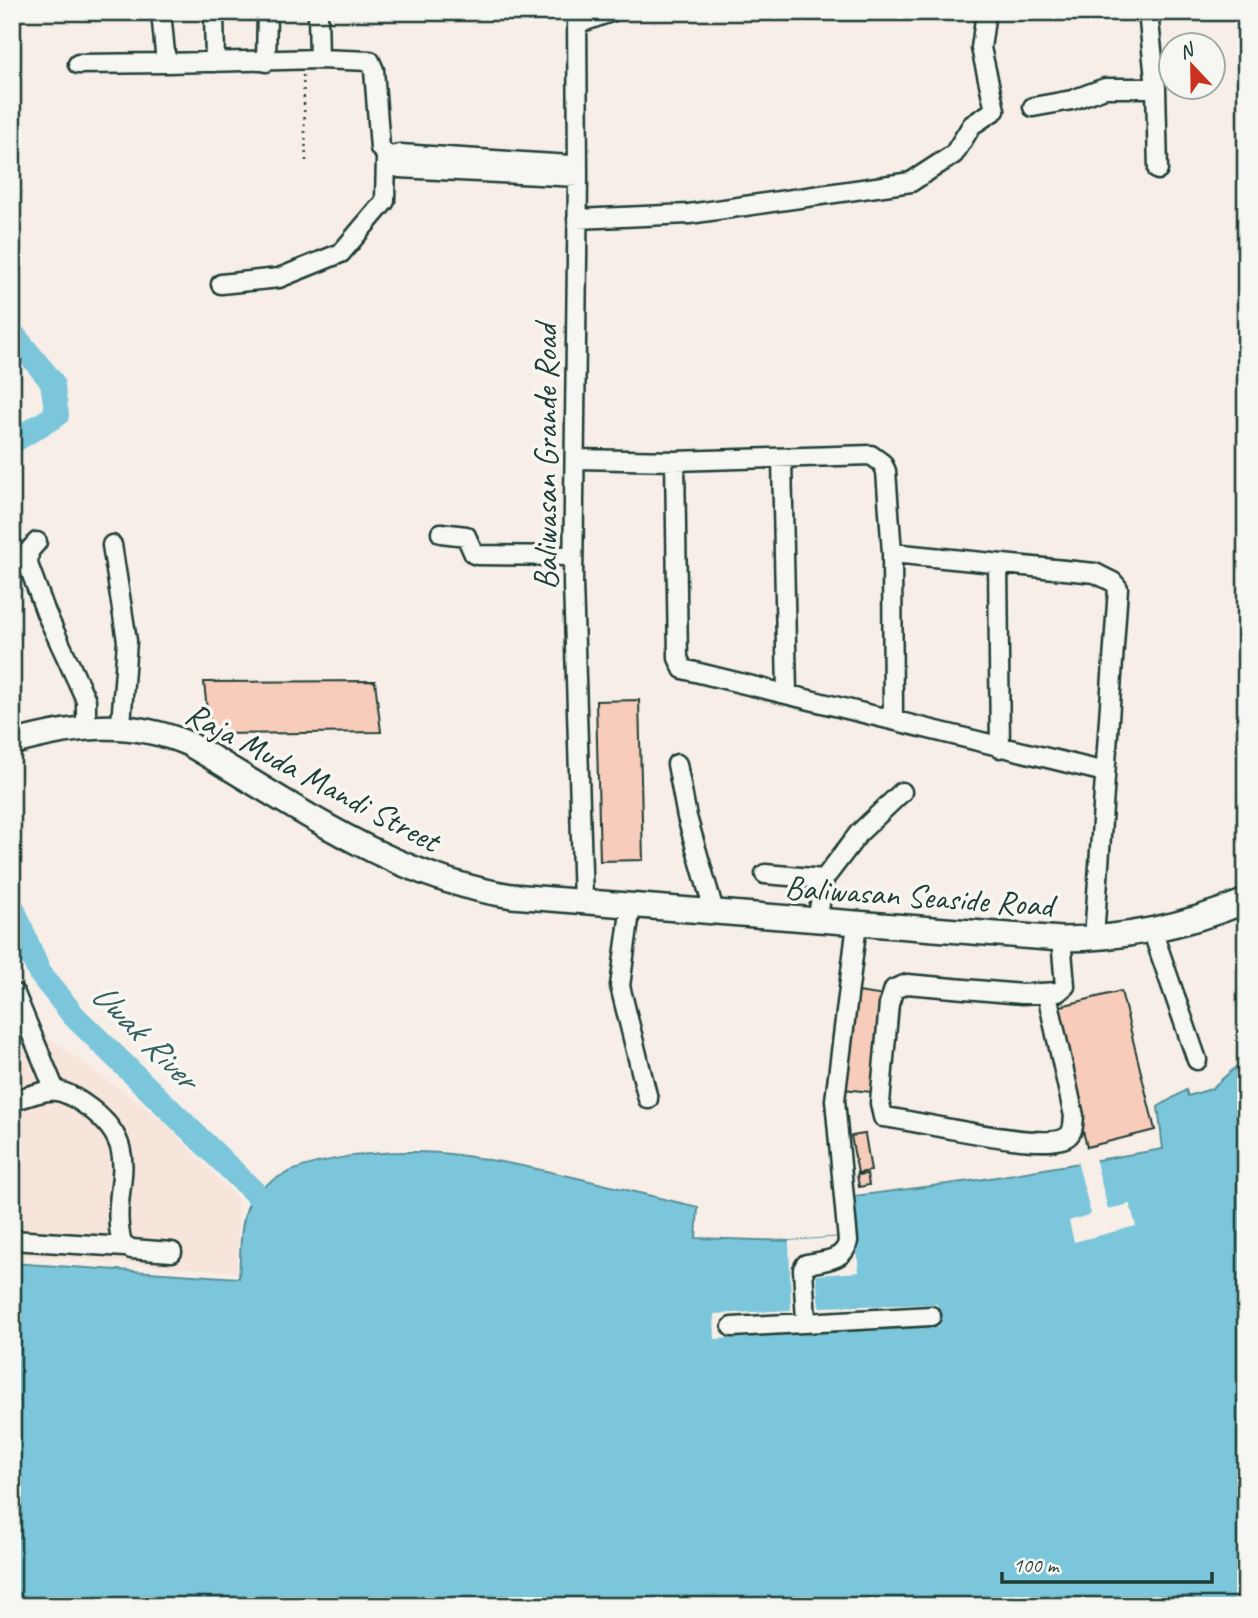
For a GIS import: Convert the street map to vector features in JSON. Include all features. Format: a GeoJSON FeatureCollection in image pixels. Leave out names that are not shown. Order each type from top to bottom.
{"type":"FeatureCollection","features":[{"type":"Feature","properties":{"kind":"main road","name":"Raja Muda Mandi Street"},"geometry":{"type":"LineString","coordinates":[[12,743],[86,726],[121,725],[165,734],[189,744],[359,845],[412,870],[480,891],[583,902]]}},
{"type":"Feature","properties":{"kind":"main road","name":"Baliwasan Seaside Road"},"geometry":{"type":"LineString","coordinates":[[583,902],[1061,939],[1094,938],[1152,930],[1244,906]]}},
{"type":"Feature","properties":{"kind":"street"},"geometry":{"type":"LineString","coordinates":[[161,12],[166,63]]}},
{"type":"Feature","properties":{"kind":"street"},"geometry":{"type":"LineString","coordinates":[[214,12],[215,62]]}},
{"type":"Feature","properties":{"kind":"street"},"geometry":{"type":"LineString","coordinates":[[266,62],[267,12]]}},
{"type":"Feature","properties":{"kind":"street"},"geometry":{"type":"LineString","coordinates":[[310,60],[318,12]]}},
{"type":"Feature","properties":{"kind":"street"},"geometry":{"type":"LineString","coordinates":[[577,18],[611,12]]}},
{"type":"Feature","properties":{"kind":"street"},"geometry":{"type":"LineString","coordinates":[[577,219],[689,214],[911,182],[923,178],[954,154],[975,121],[995,110],[981,48],[986,12]]}},
{"type":"Feature","properties":{"kind":"street"},"geometry":{"type":"LineString","coordinates":[[1033,107],[1072,100],[1105,88],[1156,88],[1148,12]]}},
{"type":"Feature","properties":{"kind":"street","name":"Baliwasan Grande Road"},"geometry":{"type":"LineString","coordinates":[[577,18],[576,459],[573,556],[583,902]]}},
{"type":"Feature","properties":{"kind":"street"},"geometry":{"type":"LineString","coordinates":[[78,64],[365,59],[372,64],[380,148],[386,157],[400,168],[414,162],[578,171]]}},
{"type":"Feature","properties":{"kind":"street"},"geometry":{"type":"LineString","coordinates":[[1156,102],[1158,170]]}},
{"type":"Feature","properties":{"kind":"street"},"geometry":{"type":"LineString","coordinates":[[221,284],[279,278],[341,253],[385,201],[386,157]]}},
{"type":"Feature","properties":{"kind":"street"},"geometry":{"type":"LineString","coordinates":[[576,459],[675,461],[871,455],[878,458],[886,471],[892,553],[893,719]]}},
{"type":"Feature","properties":{"kind":"street"},"geometry":{"type":"LineString","coordinates":[[782,459],[787,692]]}},
{"type":"Feature","properties":{"kind":"street"},"geometry":{"type":"LineString","coordinates":[[675,461],[680,664],[688,670],[787,692],[1000,748],[1105,772]]}},
{"type":"Feature","properties":{"kind":"street"},"geometry":{"type":"LineString","coordinates":[[441,533],[466,536],[474,554],[478,555],[573,556]]}},
{"type":"Feature","properties":{"kind":"street"},"geometry":{"type":"LineString","coordinates":[[37,542],[29,551],[28,564],[46,613],[86,700],[86,726]]}},
{"type":"Feature","properties":{"kind":"street"},"geometry":{"type":"LineString","coordinates":[[112,545],[127,641],[121,725]]}},
{"type":"Feature","properties":{"kind":"street"},"geometry":{"type":"LineString","coordinates":[[892,553],[1095,573],[1113,582],[1118,588],[1094,938]]}},
{"type":"Feature","properties":{"kind":"street"},"geometry":{"type":"LineString","coordinates":[[998,564],[1000,748]]}},
{"type":"Feature","properties":{"kind":"street"},"geometry":{"type":"LineString","coordinates":[[677,764],[687,817],[714,911]]}},
{"type":"Feature","properties":{"kind":"street"},"geometry":{"type":"LineString","coordinates":[[817,922],[824,879],[859,833],[902,792]]}},
{"type":"Feature","properties":{"kind":"street"},"geometry":{"type":"LineString","coordinates":[[765,874],[824,879]]}},
{"type":"Feature","properties":{"kind":"street"},"geometry":{"type":"LineString","coordinates":[[631,905],[620,986],[648,1099]]}},
{"type":"Feature","properties":{"kind":"street"},"geometry":{"type":"LineString","coordinates":[[806,1321],[803,1269],[806,1264],[839,1257],[847,1249],[835,1100],[857,924]]}},
{"type":"Feature","properties":{"kind":"street"},"geometry":{"type":"LineString","coordinates":[[1152,930],[1197,1060]]}},
{"type":"Feature","properties":{"kind":"street"},"geometry":{"type":"LineString","coordinates":[[1047,994],[1074,1116],[1073,1128],[1068,1136],[1055,1142],[995,1137],[883,1117],[880,1103],[888,1004],[894,989],[907,984],[1047,994],[1058,992],[1065,986],[1061,939]]}},
{"type":"Feature","properties":{"kind":"street"},"geometry":{"type":"LineString","coordinates":[[15,993],[54,1088]]}},
{"type":"Feature","properties":{"kind":"street"},"geometry":{"type":"LineString","coordinates":[[12,1101],[54,1088],[73,1096],[101,1117],[120,1142],[120,1237],[125,1247]]}},
{"type":"Feature","properties":{"kind":"street"},"geometry":{"type":"LineString","coordinates":[[12,1240],[172,1252]]}},
{"type":"Feature","properties":{"kind":"street"},"geometry":{"type":"LineString","coordinates":[[732,1327],[931,1316]]}},
{"type":"Feature","properties":{"kind":"path"},"geometry":{"type":"LineString","coordinates":[[306,161],[310,60]]}},
{"type":"Feature","properties":{"kind":"shaded area"},"geometry":{"type":"Polygon","coordinates":[[[12,972],[43,1034],[158,1117],[238,1199],[237,1272],[12,1254],[12,972]]]}},
{"type":"Feature","properties":{"kind":"water"},"geometry":{"type":"Polygon","coordinates":[[[1246,1058],[1246,1606],[12,1606],[12,1263],[239,1278],[245,1213],[254,1196],[271,1182],[294,1170],[321,1162],[350,1156],[409,1152],[458,1155],[518,1165],[698,1207],[696,1238],[791,1241],[856,1236],[854,1196],[978,1180],[1163,1149],[1158,1107],[1186,1090],[1188,1096],[1211,1089],[1246,1058]]]}},
{"type":"Feature","properties":{"kind":"pier"},"geometry":{"type":"Polygon","coordinates":[[[1095,1158],[1108,1209],[1130,1204],[1136,1226],[1074,1242],[1069,1221],[1091,1214],[1077,1161],[1095,1158]]]}},
{"type":"Feature","properties":{"kind":"pier"},"geometry":{"type":"Polygon","coordinates":[[[856,1236],[859,1272],[816,1275],[819,1307],[937,1304],[939,1326],[715,1339],[714,1314],[791,1310],[789,1241],[856,1236]]]}},
{"type":"Feature","properties":{"kind":"building"},"geometry":{"type":"Polygon","coordinates":[[[375,681],[381,732],[215,734],[207,710],[204,682],[375,681]]]}},
{"type":"Feature","properties":{"kind":"building"},"geometry":{"type":"Polygon","coordinates":[[[639,700],[643,860],[600,861],[596,701],[639,700]]]}},
{"type":"Feature","properties":{"kind":"building"},"geometry":{"type":"Polygon","coordinates":[[[1121,991],[1155,1130],[1087,1147],[1053,1008],[1121,991]]]}},
{"type":"Feature","properties":{"kind":"building"},"geometry":{"type":"Polygon","coordinates":[[[858,992],[885,996],[871,1092],[844,1089],[858,992]]]}},
{"type":"Feature","properties":{"kind":"building"},"geometry":{"type":"Polygon","coordinates":[[[865,1134],[871,1171],[858,1173],[851,1136],[865,1134]]]}},
{"type":"Feature","properties":{"kind":"building"},"geometry":{"type":"Polygon","coordinates":[[[867,1174],[869,1185],[859,1187],[857,1175],[867,1174]]]}},
{"type":"Feature","properties":{"kind":"waterway","name":"Uwak River"},"geometry":{"type":"LineString","coordinates":[[12,333],[52,382],[57,415],[12,442]]}},
{"type":"Feature","properties":{"kind":"waterway","name":"Uwak River"},"geometry":{"type":"LineString","coordinates":[[12,906],[39,972],[74,1016],[256,1194]]}}]}
